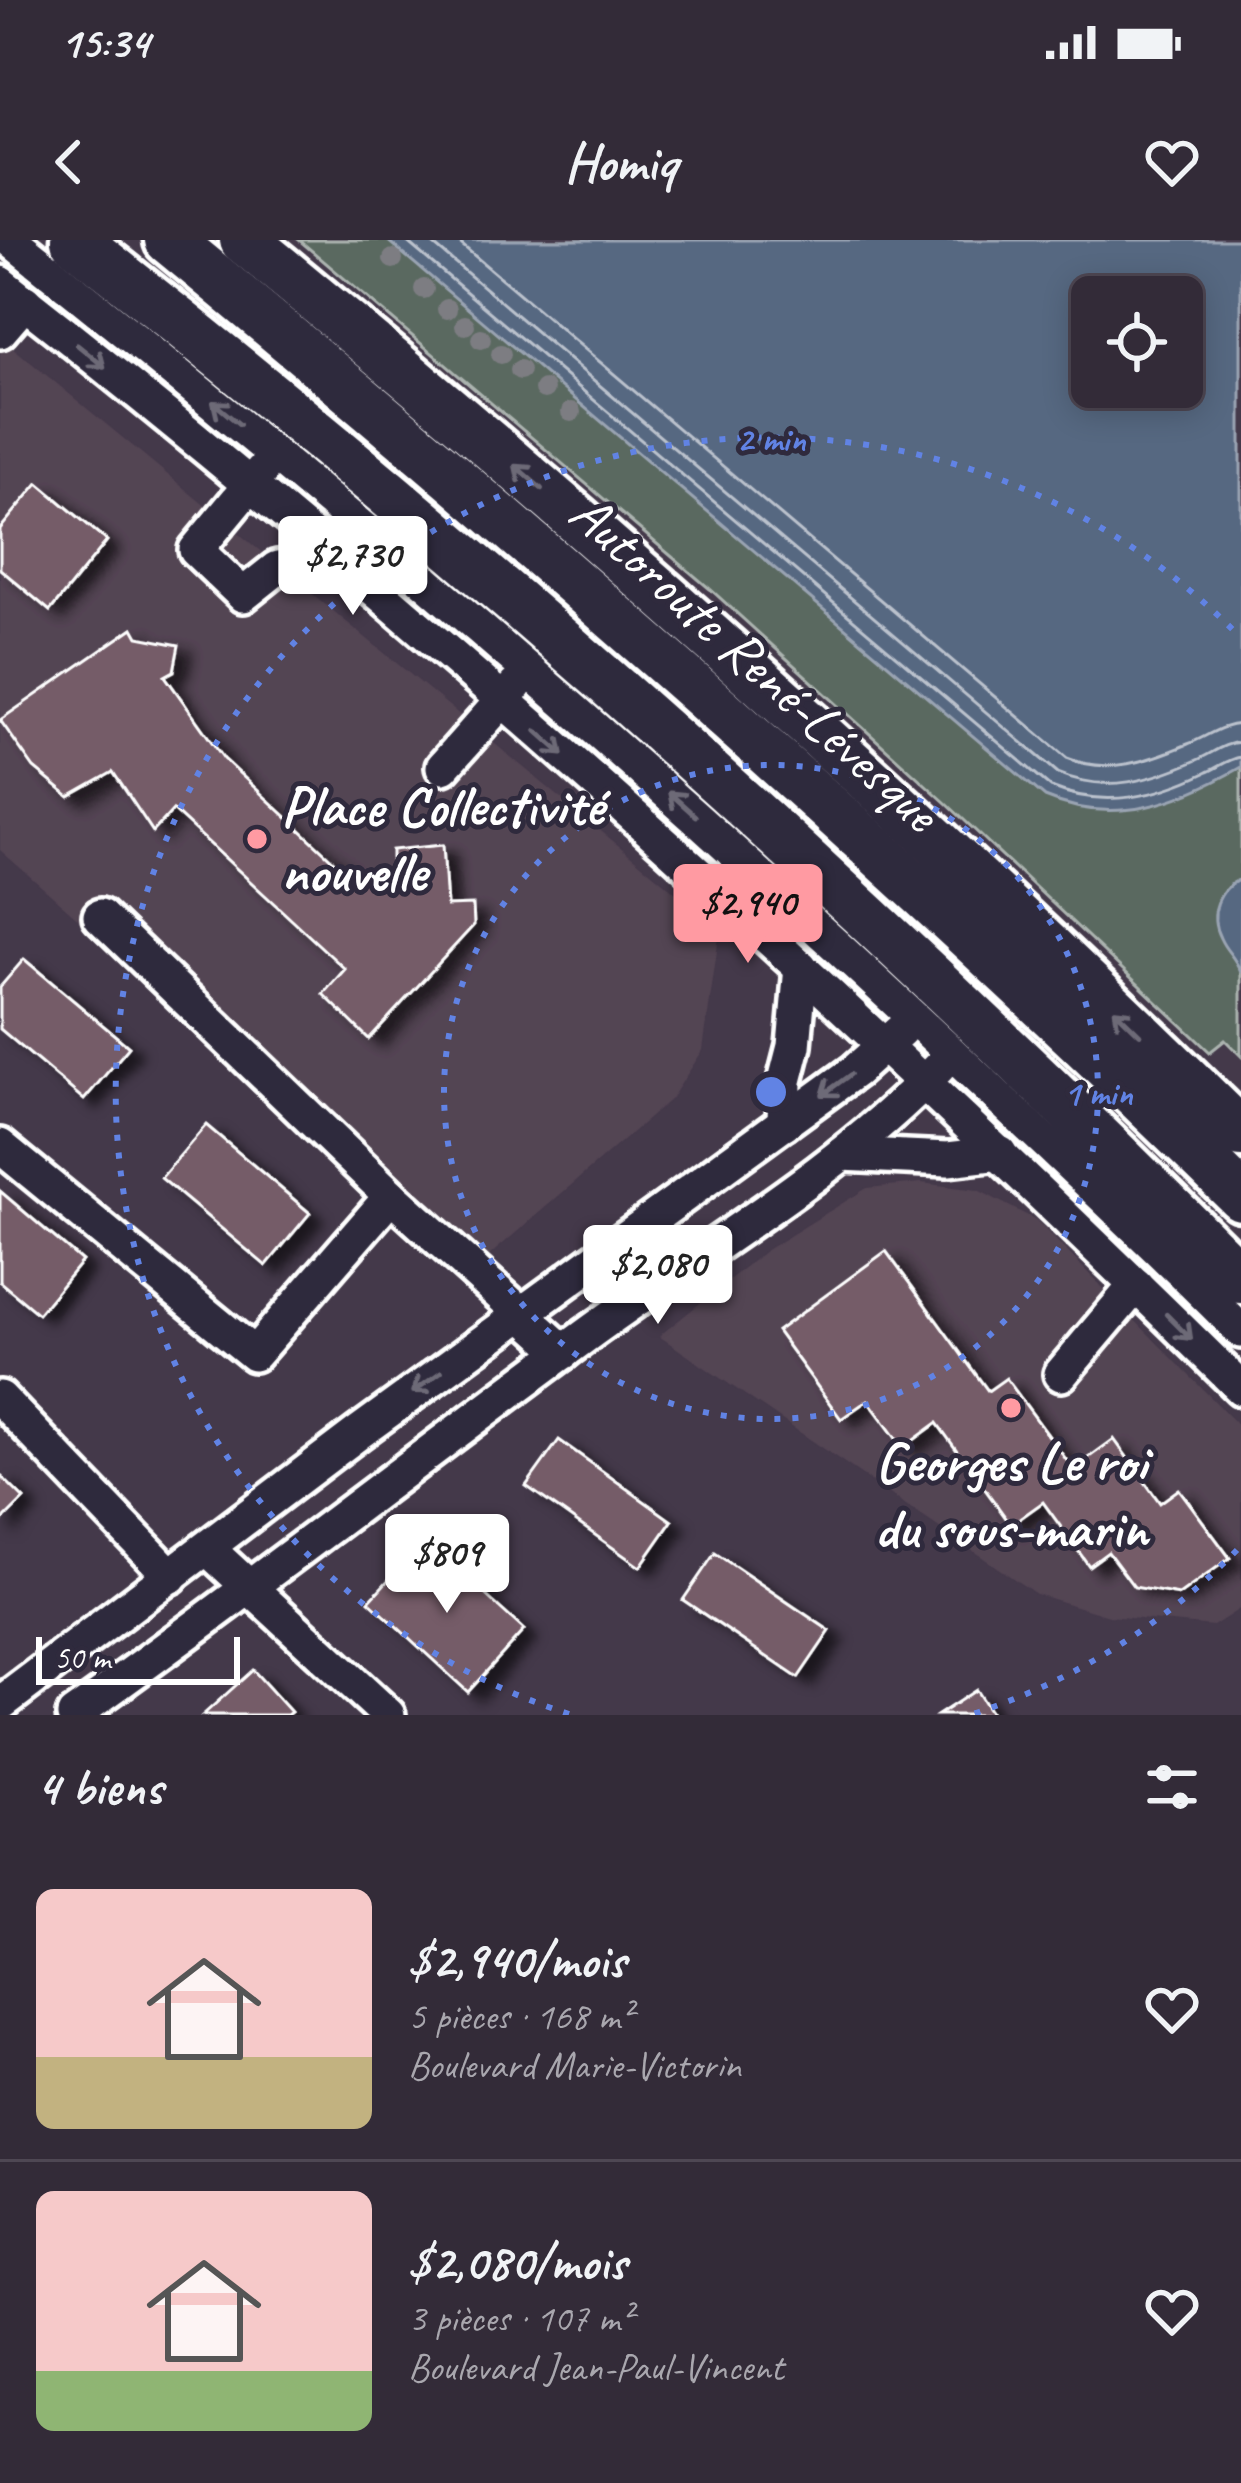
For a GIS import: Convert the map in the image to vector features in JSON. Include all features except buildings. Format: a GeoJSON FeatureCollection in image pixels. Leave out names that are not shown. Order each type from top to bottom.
{"type":"FeatureCollection","features":[{"type":"Feature","properties":{"kind":"highway"},"geometry":{"type":"LineString","coordinates":[[75,240],[360,471],[784,841],[1241,1279]]}},
{"type":"Feature","properties":{"kind":"highway"},"geometry":{"type":"LineString","coordinates":[[122,240],[473,532],[730,758],[1041,1045],[1241,1239]]}},
{"type":"Feature","properties":{"kind":"highway","name":"Autoroute René-Lévesque"},"geometry":{"type":"LineString","coordinates":[[169,240],[471,490],[767,750],[1241,1196]]}},
{"type":"Feature","properties":{"kind":"highway","name":"Autoroute René-Lévesque"},"geometry":{"type":"LineString","coordinates":[[244,240],[534,483],[803,719],[1241,1133]]}},
{"type":"Feature","properties":{"kind":"street"},"geometry":{"type":"LineString","coordinates":[[11,240],[275,454],[530,670],[953,1053],[1241,1330]]}},
{"type":"Feature","properties":{"kind":"street"},"geometry":{"type":"LineString","coordinates":[[0,332],[12,293],[250,485],[503,701],[886,1044],[1241,1388]]}},
{"type":"Feature","properties":{"kind":"street"},"geometry":{"type":"LineString","coordinates":[[275,454],[196,550],[243,595],[277,568],[338,560]]}},
{"type":"Feature","properties":{"kind":"street"},"geometry":{"type":"LineString","coordinates":[[443,767],[530,670]]}},
{"type":"Feature","properties":{"kind":"street"},"geometry":{"type":"LineString","coordinates":[[100,916],[391,1196],[564,1352]]}},
{"type":"Feature","properties":{"kind":"street"},"geometry":{"type":"LineString","coordinates":[[784,1123],[801,967]]}},
{"type":"Feature","properties":{"kind":"street"},"geometry":{"type":"LineString","coordinates":[[0,1704],[784,1123],[914,1017]]}},
{"type":"Feature","properties":{"kind":"street"},"geometry":{"type":"LineString","coordinates":[[74,1715],[250,1590],[564,1352],[842,1154],[953,1053]]}},
{"type":"Feature","properties":{"kind":"street"},"geometry":{"type":"LineString","coordinates":[[0,1146],[254,1354],[391,1196]]}},
{"type":"Feature","properties":{"kind":"street"},"geometry":{"type":"LineString","coordinates":[[842,1154],[948,1160],[1000,1153]]}},
{"type":"Feature","properties":{"kind":"street"},"geometry":{"type":"LineString","coordinates":[[1061,1374],[1136,1286]]}},
{"type":"Feature","properties":{"kind":"street"},"geometry":{"type":"LineString","coordinates":[[0,1398],[171,1576]]}},
{"type":"Feature","properties":{"kind":"street"},"geometry":{"type":"LineString","coordinates":[[207,1547],[388,1715]]}},
{"type":"Feature","properties":{"kind":"shaded area"},"geometry":{"type":"Polygon","coordinates":[[[0,337],[720,929],[703,1050],[671,1099],[475,1268],[0,850],[0,337]]]}},
{"type":"Feature","properties":{"kind":"shaded area"},"geometry":{"type":"Polygon","coordinates":[[[921,1183],[978,1190],[1036,1220],[1241,1428],[1241,1608],[1213,1626],[1109,1616],[1036,1594],[659,1336],[765,1251],[867,1188],[921,1183]]]}},
{"type":"Feature","properties":{"kind":"green space"},"geometry":{"type":"Polygon","coordinates":[[[299,240],[588,240],[1241,632],[1241,1056],[1225,1040],[1210,1052],[710,589],[299,240]]]}},
{"type":"Feature","properties":{"kind":"water"},"geometry":{"type":"Polygon","coordinates":[[[387,240],[1241,240],[1241,767],[1194,791],[1146,807],[1096,810],[1045,797],[387,240]]]}},
{"type":"Feature","properties":{"kind":"water"},"geometry":{"type":"Polygon","coordinates":[[[1241,879],[1241,973],[1222,943],[1215,912],[1226,889],[1241,879]]]}},
{"type":"Feature","properties":{"kind":"place","name":"Place Collectivité nouvelle"},"geometry":{"type":"Point","coordinates":[257,839]}},
{"type":"Feature","properties":{"kind":"place","name":"Georges Le roi du sous-marin"},"geometry":{"type":"Point","coordinates":[1011,1408]}}]}
